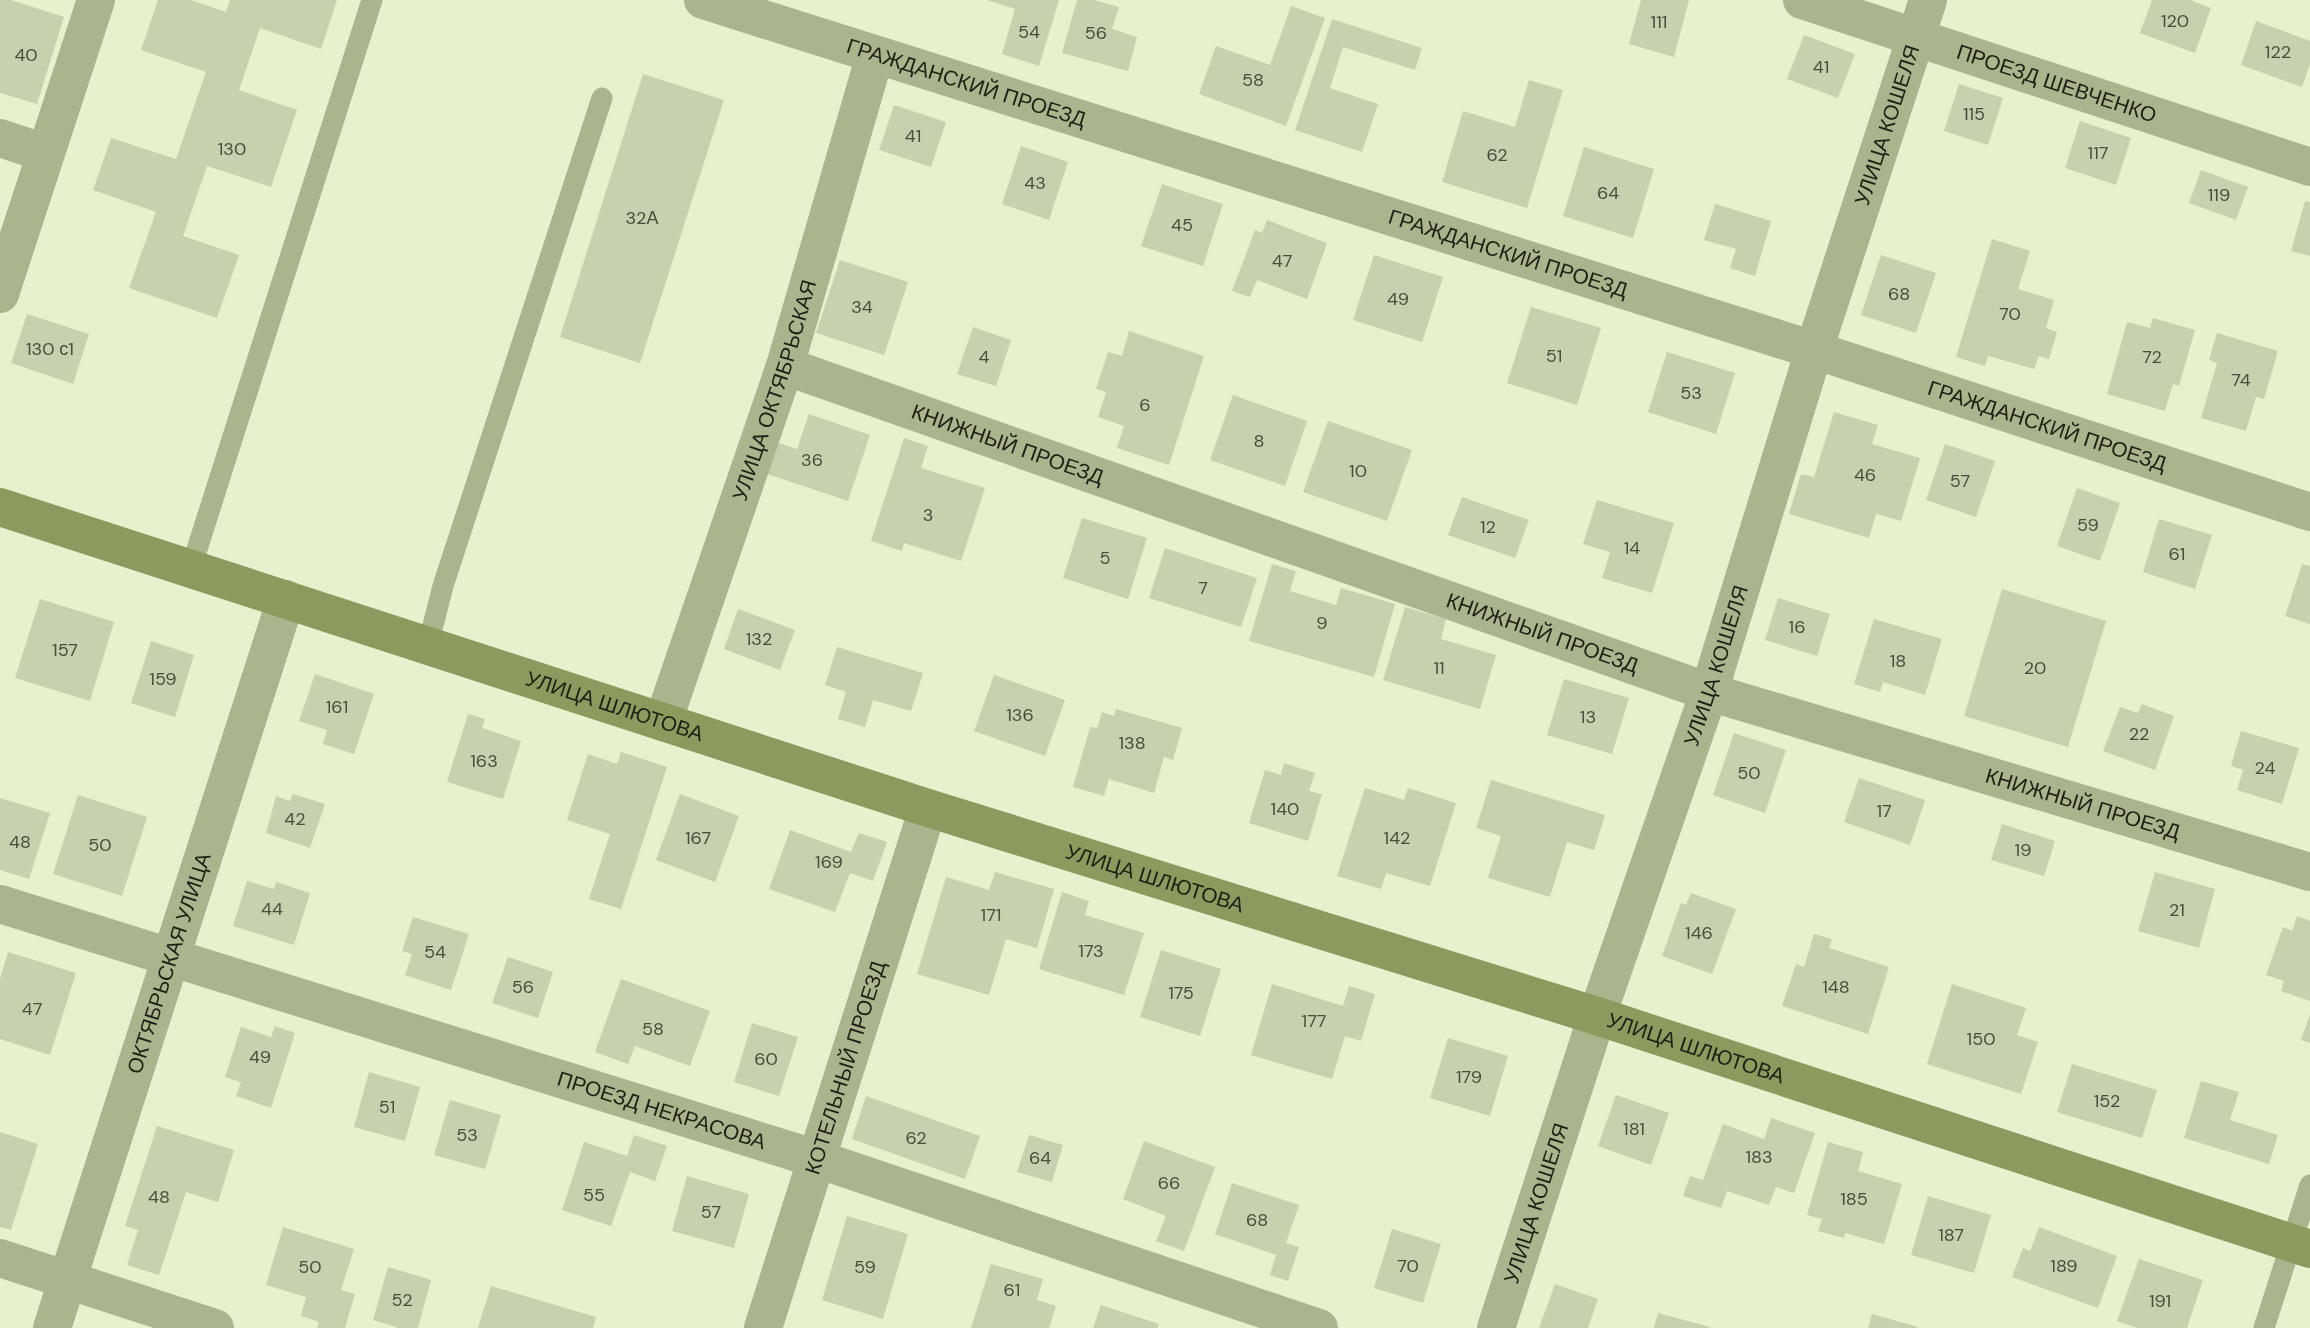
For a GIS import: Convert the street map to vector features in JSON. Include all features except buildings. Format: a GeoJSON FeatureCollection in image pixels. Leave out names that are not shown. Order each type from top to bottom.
{"type":"FeatureCollection","features":[{"type":"Feature","properties":{"kind":"main road","name":"УЛИЦА ШЛЮТОВА"},"geometry":{"type":"LineString","coordinates":[[0,507],[928,808],[1597,1016],[2301,1246]]}},
{"type":"Feature","properties":{"kind":"street"},"geometry":{"type":"LineString","coordinates":[[0,294],[96,0]]}},
{"type":"Feature","properties":{"kind":"street","name":"ГРАЖДАНСКИЙ ПРОЕЗД"},"geometry":{"type":"LineString","coordinates":[[703,0],[1814,350],[2310,512]]}},
{"type":"Feature","properties":{"kind":"street","name":"ПРОЕЗД ШЕВЧЕНКО"},"geometry":{"type":"LineString","coordinates":[[1802,0],[2310,167]]}},
{"type":"Feature","properties":{"kind":"street","name":"УЛИЦА КОШЕЛЯ"},"geometry":{"type":"LineString","coordinates":[[1496,1328],[1597,1016],[1709,692],[1814,350],[1928,0]]}},
{"type":"Feature","properties":{"kind":"street","name":"УЛИЦА ОКТЯБРЬСКАЯ"},"geometry":{"type":"LineString","coordinates":[[663,722],[785,366],[875,55]]}},
{"type":"Feature","properties":{"kind":"street"},"geometry":{"type":"LineString","coordinates":[[0,138],[45,153]]}},
{"type":"Feature","properties":{"kind":"street","name":"КНИЖНЫЙ ПРОЕЗД"},"geometry":{"type":"LineString","coordinates":[[785,366],[1709,692],[2310,872]]}},
{"type":"Feature","properties":{"kind":"street","name":"ОКТЯБРЬСКАЯ УЛИЦА"},"geometry":{"type":"LineString","coordinates":[[52,1328],[286,599]]}},
{"type":"Feature","properties":{"kind":"street","name":"КОТЕЛЬНЫЙ ПРОЕЗД"},"geometry":{"type":"LineString","coordinates":[[763,1328],[928,808]]}},
{"type":"Feature","properties":{"kind":"street","name":"ПРОЕЗД НЕКРАСОВА"},"geometry":{"type":"LineString","coordinates":[[0,904],[817,1159],[1319,1328]]}},
{"type":"Feature","properties":{"kind":"street"},"geometry":{"type":"LineString","coordinates":[[0,1258],[215,1328]]}},
{"type":"Feature","properties":{"kind":"lane"},"geometry":{"type":"LineString","coordinates":[[191,568],[372,0]]}},
{"type":"Feature","properties":{"kind":"lane"},"geometry":{"type":"LineString","coordinates":[[428,645],[448,573],[603,98]]}},
{"type":"Feature","properties":{"kind":"lane"},"geometry":{"type":"LineString","coordinates":[[2264,1328],[2301,1246],[2310,1185]]}}]}
